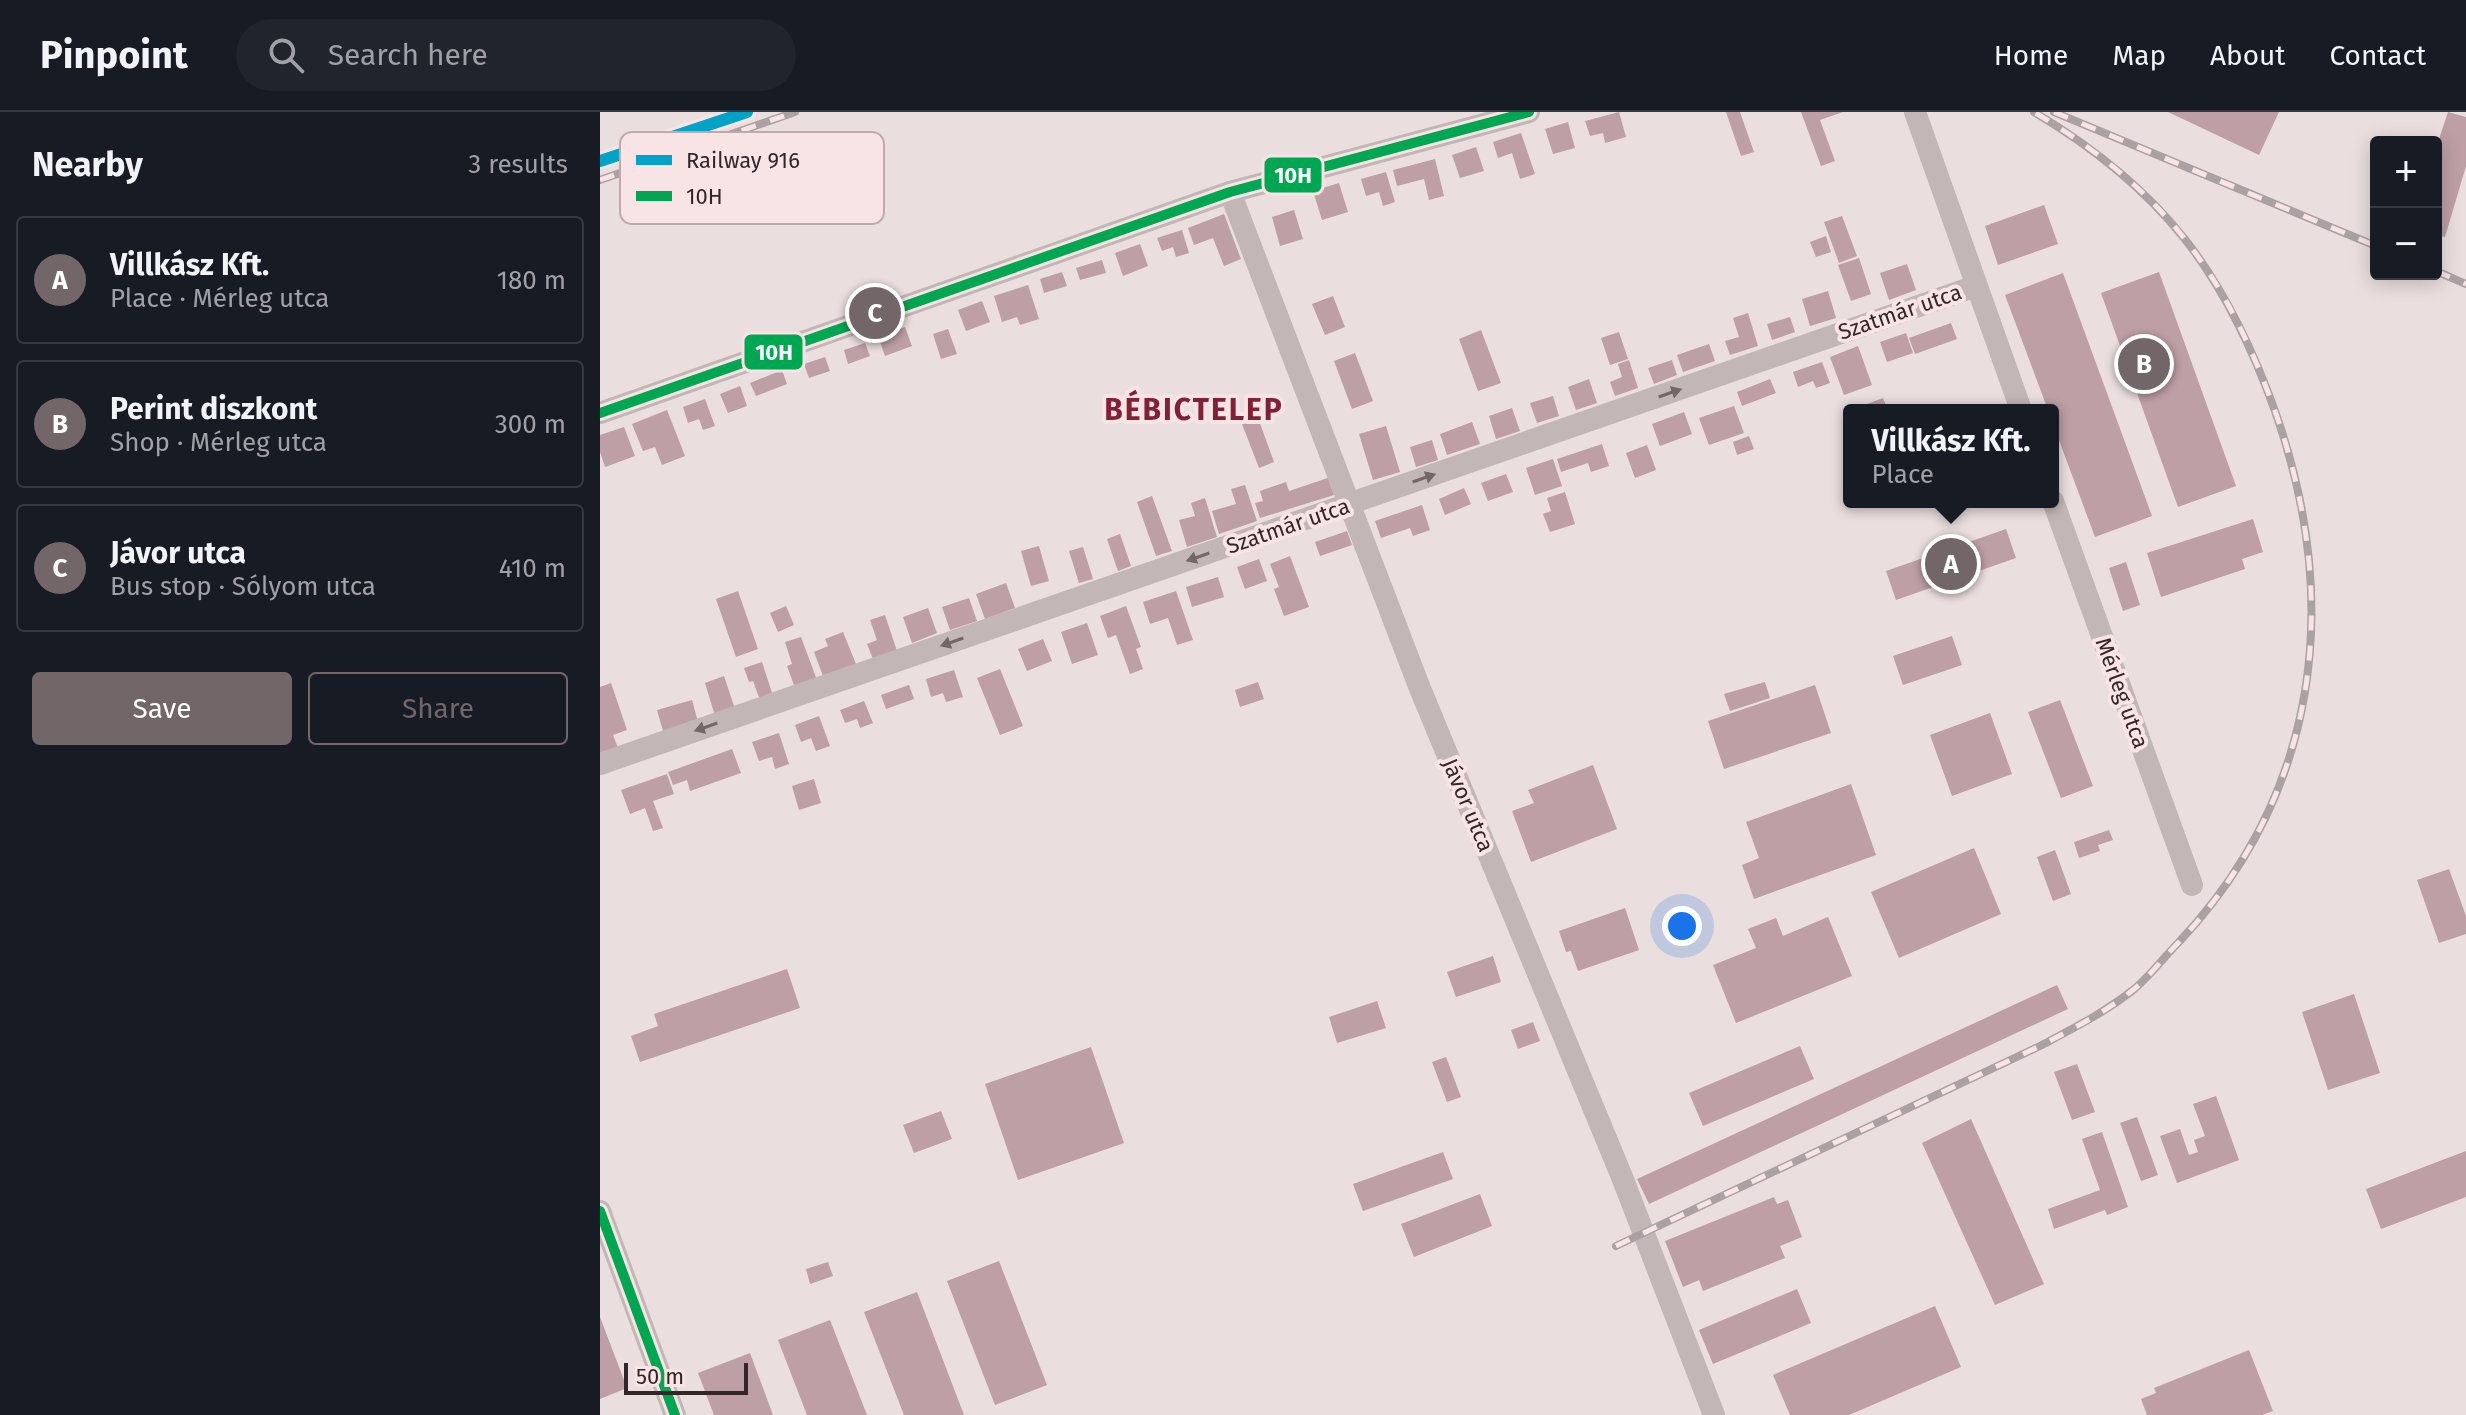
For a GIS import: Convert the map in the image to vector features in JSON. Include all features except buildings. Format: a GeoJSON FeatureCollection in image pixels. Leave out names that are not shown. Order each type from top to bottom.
{"type":"FeatureCollection","features":[{"type":"Feature","properties":{"kind":"street"},"geometry":{"type":"LineString","coordinates":[[600,413],[1230,192],[1529,112]]}},
{"type":"Feature","properties":{"kind":"street"},"geometry":{"type":"LineString","coordinates":[[1915,112],[2019,404]]}},
{"type":"Feature","properties":{"kind":"street","name":"Jávor utca"},"geometry":{"type":"LineString","coordinates":[[1230,192],[1419,686],[1622,1177],[1714,1415]]}},
{"type":"Feature","properties":{"kind":"street","name":"Szatmár utca"},"geometry":{"type":"LineString","coordinates":[[600,764],[1976,286]]}},
{"type":"Feature","properties":{"kind":"street","name":"Mérleg utca"},"geometry":{"type":"LineString","coordinates":[[2056,508],[2192,885]]}},
{"type":"Feature","properties":{"kind":"street"},"geometry":{"type":"LineString","coordinates":[[600,1211],[675,1415]]}},
{"type":"Feature","properties":{"kind":"railway"},"geometry":{"type":"LineString","coordinates":[[738,132],[795,112]]}},
{"type":"Feature","properties":{"kind":"railway"},"geometry":{"type":"LineString","coordinates":[[1616,1246],[2040,1046],[2122,998],[2145,979],[2179,942],[2226,884],[2263,822],[2289,758],[2305,692],[2311,623],[2308,553],[2296,482],[2256,361],[2211,276],[2184,238],[2154,204],[2079,141],[2034,112]]}},
{"type":"Feature","properties":{"kind":"railway"},"geometry":{"type":"LineString","coordinates":[[2054,112],[2370,244]]}},
{"type":"Feature","properties":{"kind":"railway"},"geometry":{"type":"LineString","coordinates":[[600,180],[620,173]]}},
{"type":"Feature","properties":{"kind":"railway"},"geometry":{"type":"LineString","coordinates":[[2442,274],[2466,284]]}},
{"type":"Feature","properties":{"kind":"rail line","name":"916"},"geometry":{"type":"LineString","coordinates":[[687,132],[747,112]]}},
{"type":"Feature","properties":{"kind":"rail line","name":"916"},"geometry":{"type":"LineString","coordinates":[[600,161],[620,154]]}},
{"type":"Feature","properties":{"kind":"transit line","name":"10H"},"geometry":{"type":"LineString","coordinates":[[600,413],[1230,192],[1529,112]]}},
{"type":"Feature","properties":{"kind":"transit line","name":"10H"},"geometry":{"type":"LineString","coordinates":[[600,1211],[675,1415]]}},
{"type":"Feature","properties":{"kind":"place","name":"Jávor utca"},"geometry":{"type":"Point","coordinates":[875,313]}},
{"type":"Feature","properties":{"kind":"place","name":"Perint diszkont"},"geometry":{"type":"Point","coordinates":[2144,364]}},
{"type":"Feature","properties":{"kind":"place","name":"Villkász Kft."},"geometry":{"type":"Point","coordinates":[1951,564]}},
{"type":"Feature","properties":{"kind":"district","name":"BÉBICTELEP"},"geometry":{"type":"Point","coordinates":[1194,410]}}]}
